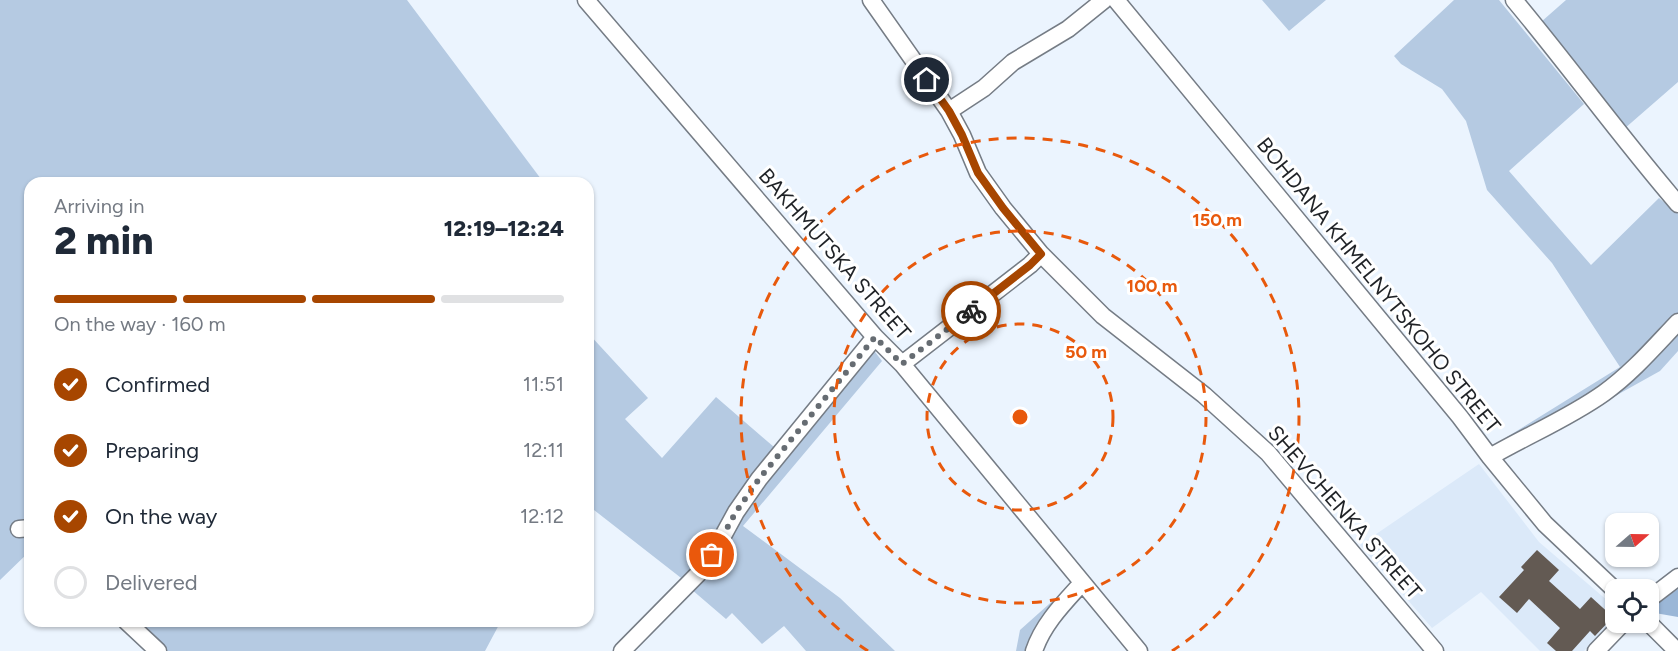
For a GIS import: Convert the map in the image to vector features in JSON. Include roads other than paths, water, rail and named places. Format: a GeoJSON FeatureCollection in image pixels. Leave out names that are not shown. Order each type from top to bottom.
{"type":"FeatureCollection","features":[{"type":"Feature","properties":{"kind":"street","name":"BAKHMUTSKA STREET"},"geometry":{"type":"LineString","coordinates":[[586,0],[875,337],[902,364],[1139,651]]}},
{"type":"Feature","properties":{"kind":"street","name":"SHEVCHENKA STREET"},"geometry":{"type":"LineString","coordinates":[[871,0],[949,111],[978,173],[1041,254],[1103,316],[1204,395],[1268,453],[1435,651]]}},
{"type":"Feature","properties":{"kind":"street"},"geometry":{"type":"LineString","coordinates":[[949,111],[984,88],[1013,62],[1068,28],[1104,0]]}},
{"type":"Feature","properties":{"kind":"street","name":"BOHDANA KHMELNYTSKOHO STREET"},"geometry":{"type":"LineString","coordinates":[[1116,0],[1460,417],[1545,524],[1605,581]]}},
{"type":"Feature","properties":{"kind":"street"},"geometry":{"type":"LineString","coordinates":[[1514,0],[1611,124],[1678,204]]}},
{"type":"Feature","properties":{"kind":"street"},"geometry":{"type":"LineString","coordinates":[[902,364],[1041,254]]}},
{"type":"Feature","properties":{"kind":"street"},"geometry":{"type":"LineString","coordinates":[[1490,457],[1604,393],[1624,377],[1678,321]]}},
{"type":"Feature","properties":{"kind":"street"},"geometry":{"type":"LineString","coordinates":[[622,651],[698,574],[759,479],[875,337]]}},
{"type":"Feature","properties":{"kind":"street"},"geometry":{"type":"LineString","coordinates":[[1659,591],[1678,576]]}},
{"type":"Feature","properties":{"kind":"street"},"geometry":{"type":"LineString","coordinates":[[1034,651],[1046,625],[1082,583]]}},
{"type":"Feature","properties":{"kind":"street"},"geometry":{"type":"LineString","coordinates":[[132,627],[158,651]]}},
{"type":"Feature","properties":{"kind":"street"},"geometry":{"type":"LineString","coordinates":[[1596,651],[1613,633]]}},
{"type":"Feature","properties":{"kind":"street"},"geometry":{"type":"LineString","coordinates":[[1659,633],[1677,651]]}}]}
